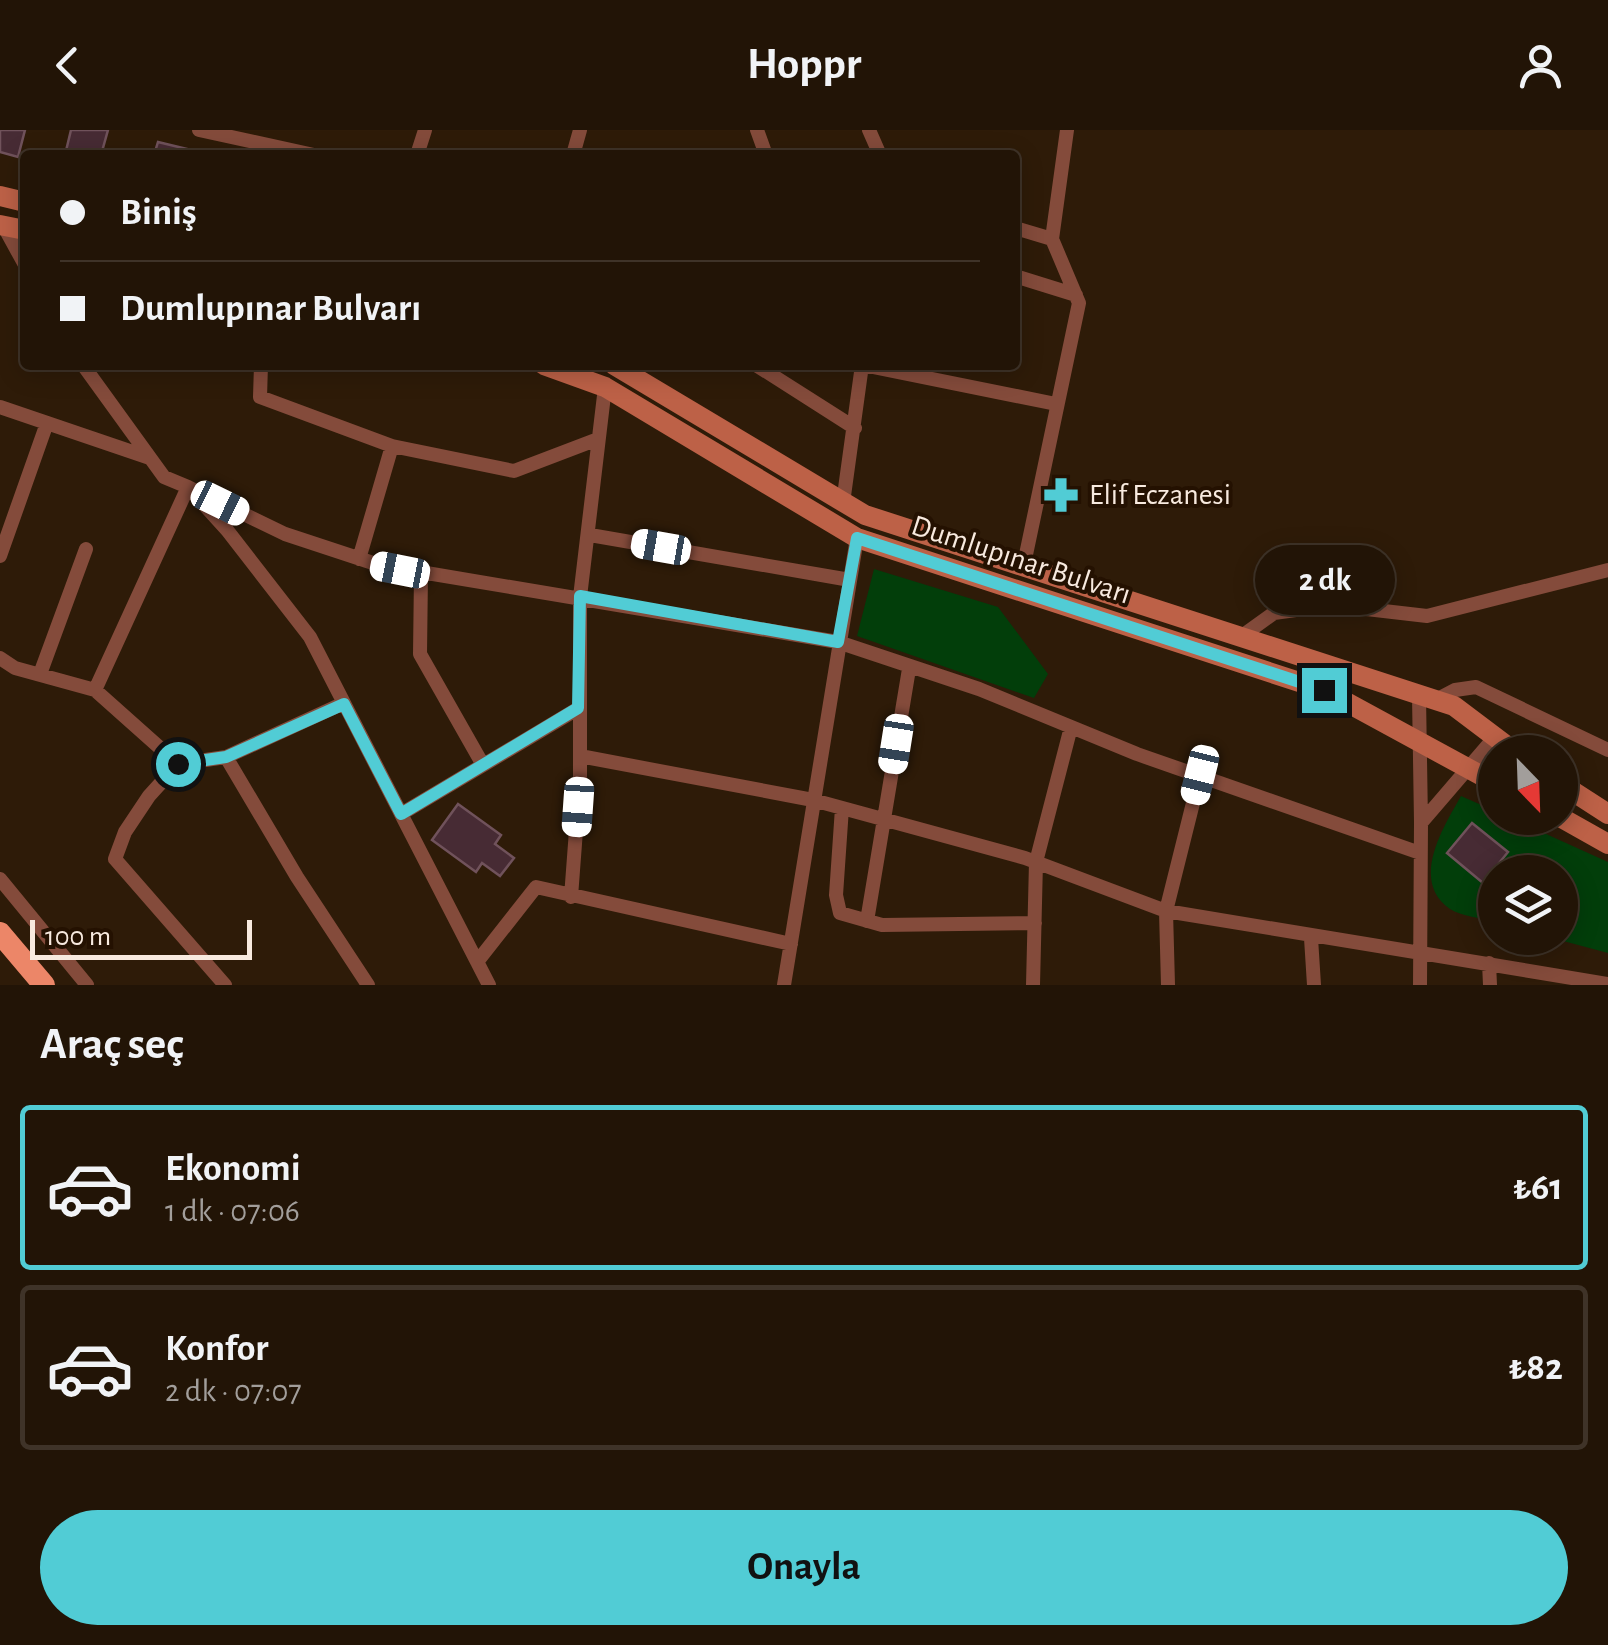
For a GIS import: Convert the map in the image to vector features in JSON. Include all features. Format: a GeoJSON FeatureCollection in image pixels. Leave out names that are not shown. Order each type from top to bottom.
{"type":"FeatureCollection","features":[{"type":"Feature","properties":{"kind":"highway"},"geometry":{"type":"LineString","coordinates":[[0,933],[44,985]]}},
{"type":"Feature","properties":{"kind":"main road","name":"Dumlupınar Bulvarı"},"geometry":{"type":"LineString","coordinates":[[558,370],[605,387],[857,538],[1324,690],[1478,774]]}},
{"type":"Feature","properties":{"kind":"main road","name":"Dumlupınar Bulvarı"},"geometry":{"type":"LineString","coordinates":[[622,370],[842,503],[889,524],[1024,564],[1428,698],[1470,715],[1491,735]]}},
{"type":"Feature","properties":{"kind":"main road"},"geometry":{"type":"LineString","coordinates":[[1578,795],[1608,814]]}},
{"type":"Feature","properties":{"kind":"main road"},"geometry":{"type":"LineString","coordinates":[[1578,827],[1608,844]]}},
{"type":"Feature","properties":{"kind":"street"},"geometry":{"type":"LineString","coordinates":[[200,130],[291,150]]}},
{"type":"Feature","properties":{"kind":"street"},"geometry":{"type":"LineString","coordinates":[[1024,564],[1079,303],[1052,239],[1066,130]]}},
{"type":"Feature","properties":{"kind":"street"},"geometry":{"type":"LineString","coordinates":[[1,225],[20,257]]}},
{"type":"Feature","properties":{"kind":"street"},"geometry":{"type":"LineString","coordinates":[[1020,229],[1052,239]]}},
{"type":"Feature","properties":{"kind":"street"},"geometry":{"type":"LineString","coordinates":[[1020,278],[1076,295]]}},
{"type":"Feature","properties":{"kind":"street"},"geometry":{"type":"LineString","coordinates":[[86,370],[164,477],[285,534],[359,559],[421,574],[580,596],[838,642],[979,689],[1200,775],[1420,853]]}},
{"type":"Feature","properties":{"kind":"street"},"geometry":{"type":"LineString","coordinates":[[261,370],[260,397],[392,446],[514,471],[598,439]]}},
{"type":"Feature","properties":{"kind":"street"},"geometry":{"type":"LineString","coordinates":[[764,370],[855,428]]}},
{"type":"Feature","properties":{"kind":"street"},"geometry":{"type":"LineString","coordinates":[[779,370],[786,384]]}},
{"type":"Feature","properties":{"kind":"street"},"geometry":{"type":"LineString","coordinates":[[842,503],[861,370]]}},
{"type":"Feature","properties":{"kind":"street"},"geometry":{"type":"LineString","coordinates":[[938,372],[1056,404]]}},
{"type":"Feature","properties":{"kind":"street"},"geometry":{"type":"LineString","coordinates":[[572,897],[580,756],[580,596],[605,387]]}},
{"type":"Feature","properties":{"kind":"street"},"geometry":{"type":"LineString","coordinates":[[0,407],[150,458]]}},
{"type":"Feature","properties":{"kind":"street"},"geometry":{"type":"LineString","coordinates":[[0,556],[7,514],[47,423]]}},
{"type":"Feature","properties":{"kind":"street"},"geometry":{"type":"LineString","coordinates":[[359,559],[392,446]]}},
{"type":"Feature","properties":{"kind":"street"},"geometry":{"type":"LineString","coordinates":[[95,690],[188,488]]}},
{"type":"Feature","properties":{"kind":"street"},"geometry":{"type":"LineString","coordinates":[[188,488],[227,530],[310,637],[483,974]]}},
{"type":"Feature","properties":{"kind":"street"},"geometry":{"type":"LineString","coordinates":[[590,535],[850,580]]}},
{"type":"Feature","properties":{"kind":"street"},"geometry":{"type":"LineString","coordinates":[[784,985],[857,538]]}},
{"type":"Feature","properties":{"kind":"street"},"geometry":{"type":"LineString","coordinates":[[40,674],[86,549]]}},
{"type":"Feature","properties":{"kind":"street"},"geometry":{"type":"LineString","coordinates":[[1242,636],[1274,612],[1332,605],[1427,616],[1608,570]]}},
{"type":"Feature","properties":{"kind":"street"},"geometry":{"type":"LineString","coordinates":[[421,574],[420,654],[483,765]]}},
{"type":"Feature","properties":{"kind":"street"},"geometry":{"type":"LineString","coordinates":[[0,658],[14,668],[95,690],[178,764]]}},
{"type":"Feature","properties":{"kind":"street"},"geometry":{"type":"LineString","coordinates":[[867,921],[909,668]]}},
{"type":"Feature","properties":{"kind":"street"},"geometry":{"type":"LineString","coordinates":[[1420,985],[1420,741],[1428,698],[1476,687],[1608,750]]}},
{"type":"Feature","properties":{"kind":"street"},"geometry":{"type":"LineString","coordinates":[[226,985],[115,859],[125,832],[178,764],[226,757],[344,704]]}},
{"type":"Feature","properties":{"kind":"street"},"geometry":{"type":"LineString","coordinates":[[401,814],[578,708]]}},
{"type":"Feature","properties":{"kind":"street"},"geometry":{"type":"LineString","coordinates":[[1033,985],[1036,862],[1072,727]]}},
{"type":"Feature","properties":{"kind":"street"},"geometry":{"type":"LineString","coordinates":[[1421,823],[1478,755]]}},
{"type":"Feature","properties":{"kind":"street"},"geometry":{"type":"LineString","coordinates":[[580,756],[814,800],[1036,862],[1166,911],[1311,938],[1418,950],[1608,984]]}},
{"type":"Feature","properties":{"kind":"street"},"geometry":{"type":"LineString","coordinates":[[226,757],[296,877],[368,985]]}},
{"type":"Feature","properties":{"kind":"street"},"geometry":{"type":"LineString","coordinates":[[1168,985],[1166,911],[1200,775]]}},
{"type":"Feature","properties":{"kind":"street"},"geometry":{"type":"LineString","coordinates":[[842,808],[836,895],[840,913],[867,921],[950,926],[1034,923]]}},
{"type":"Feature","properties":{"kind":"street"},"geometry":{"type":"LineString","coordinates":[[0,879],[88,985]]}},
{"type":"Feature","properties":{"kind":"street"},"geometry":{"type":"LineString","coordinates":[[471,985],[483,974],[536,887],[791,944]]}},
{"type":"Feature","properties":{"kind":"street"},"geometry":{"type":"LineString","coordinates":[[1311,938],[1314,985]]}},
{"type":"Feature","properties":{"kind":"street"},"geometry":{"type":"LineString","coordinates":[[1489,963],[1490,985]]}},
{"type":"Feature","properties":{"kind":"green space"},"geometry":{"type":"Polygon","coordinates":[[[874,569],[998,607],[1048,674],[1034,698],[857,636],[874,569]]]}},
{"type":"Feature","properties":{"kind":"green space"},"geometry":{"type":"Polygon","coordinates":[[[1461,796],[1478,804],[1478,835],[1548,835],[1608,862],[1608,953],[1578,945],[1578,855],[1478,855],[1478,918],[1450,909],[1438,897],[1431,869],[1446,822],[1461,796]]]}},
{"type":"Feature","properties":{"kind":"building"},"geometry":{"type":"Polygon","coordinates":[[[0,130],[25,130],[18,157],[0,152],[0,130]]]}},
{"type":"Feature","properties":{"kind":"building"},"geometry":{"type":"Polygon","coordinates":[[[71,130],[108,130],[102,150],[66,150],[71,130]]]}},
{"type":"Feature","properties":{"kind":"building"},"geometry":{"type":"Polygon","coordinates":[[[158,142],[191,150],[156,150],[158,142]]]}},
{"type":"Feature","properties":{"kind":"building"},"geometry":{"type":"Polygon","coordinates":[[[458,804],[501,835],[495,844],[514,858],[500,876],[482,863],[476,872],[432,840],[458,804]]]}},
{"type":"Feature","properties":{"kind":"building"},"geometry":{"type":"Polygon","coordinates":[[[1472,823],[1478,828],[1478,835],[1487,835],[1508,852],[1478,855],[1478,879],[1447,853],[1472,823]]]}},
{"type":"Feature","properties":{"kind":"place","name":"Elif Eczanesi"},"geometry":{"type":"Point","coordinates":[1061,495]}},
{"type":"Feature","properties":{"kind":"route"},"geometry":{"type":"LineString","coordinates":[[178,764],[226,757],[344,704],[401,814],[578,708],[580,596],[838,642],[857,538],[1324,690]]}}]}
